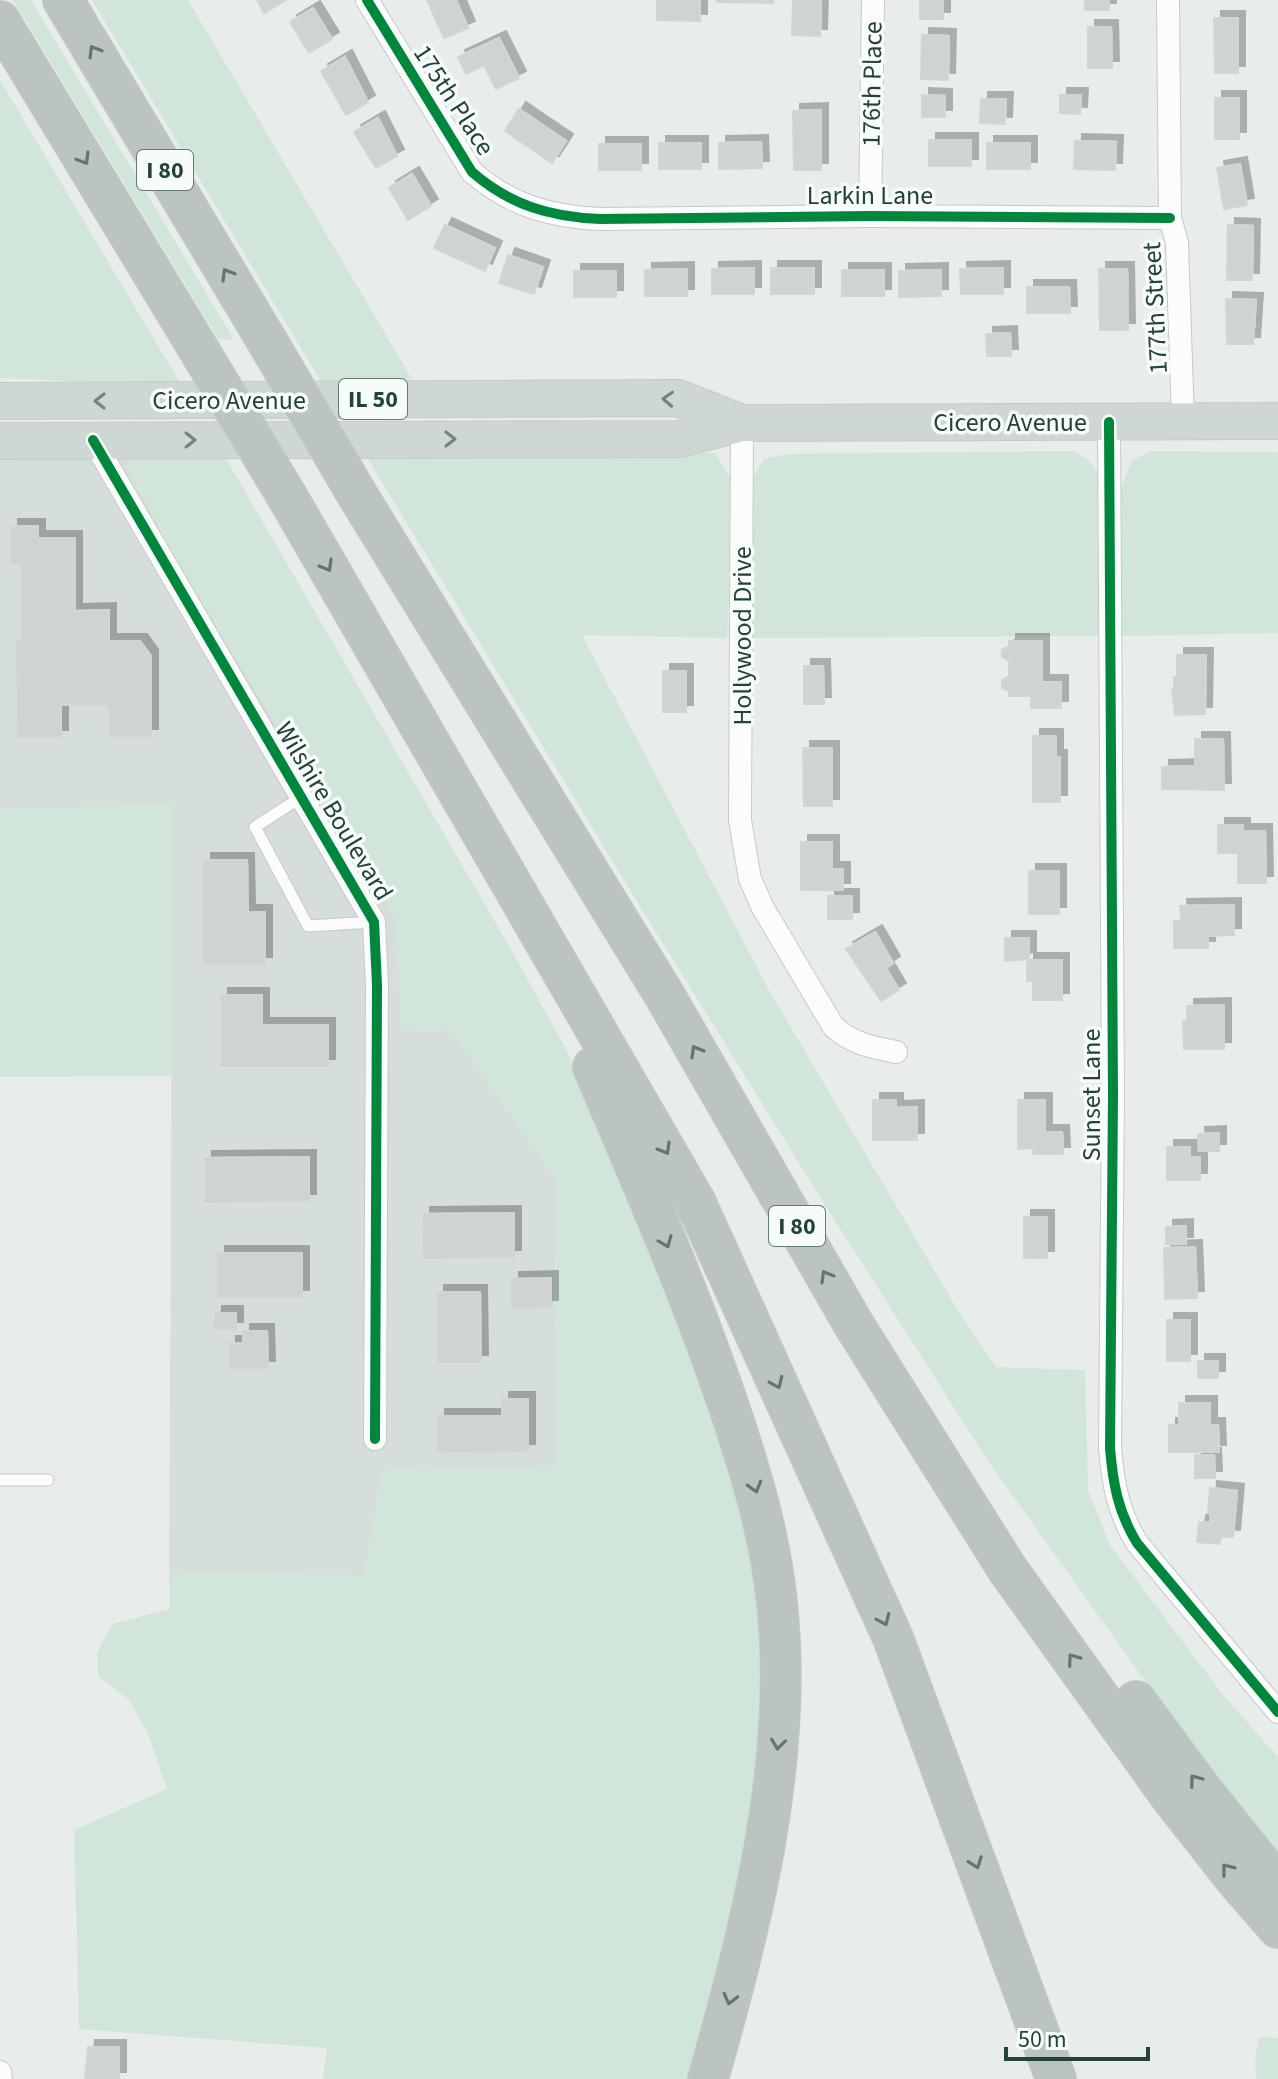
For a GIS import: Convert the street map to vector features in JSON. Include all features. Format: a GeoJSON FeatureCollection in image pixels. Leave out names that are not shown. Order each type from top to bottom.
{"type":"FeatureCollection","features":[{"type":"Feature","properties":{"kind":"highway","name":"I 80"},"geometry":{"type":"LineString","coordinates":[[63,0],[358,496],[665,996],[854,1325],[1008,1570],[1171,1797],[1278,1928]]}},
{"type":"Feature","properties":{"kind":"highway","name":"I 80"},"geometry":{"type":"LineString","coordinates":[[0,21],[288,498],[695,1201],[893,1638],[1056,2079]]}},
{"type":"Feature","properties":{"kind":"highway"},"geometry":{"type":"LineString","coordinates":[[414,718],[524,944],[589,1060],[693,1307],[756,1487],[770,1547],[778,1604],[780,1726],[770,1807],[752,1908],[708,2079]]}},
{"type":"Feature","properties":{"kind":"highway"},"geometry":{"type":"LineString","coordinates":[[854,1325],[907,1369],[967,1463],[1104,1658],[1201,1789],[1278,1885]]}},
{"type":"Feature","properties":{"kind":"main road","name":"Cicero Avenue"},"geometry":{"type":"LineString","coordinates":[[0,401],[678,398],[742,423]]}},
{"type":"Feature","properties":{"kind":"main road","name":"Cicero Avenue"},"geometry":{"type":"LineString","coordinates":[[0,441],[679,439],[742,423],[1278,421]]}},
{"type":"Feature","properties":{"kind":"street","name":"175th Place"},"geometry":{"type":"LineString","coordinates":[[367,0],[441,126],[472,172],[490,188],[512,200],[537,211],[570,218]]}},
{"type":"Feature","properties":{"kind":"street","name":"176th Place"},"geometry":{"type":"LineString","coordinates":[[870,216],[873,0]]}},
{"type":"Feature","properties":{"kind":"street","name":"177th Street"},"geometry":{"type":"LineString","coordinates":[[1168,0],[1170,218],[1177,243],[1183,421]]}},
{"type":"Feature","properties":{"kind":"street","name":"Larkin Lane"},"geometry":{"type":"LineString","coordinates":[[570,218],[1170,218]]}},
{"type":"Feature","properties":{"kind":"street","name":"Sunset Lane"},"geometry":{"type":"LineString","coordinates":[[1109,422],[1113,1095],[1110,1448],[1115,1494],[1124,1520],[1137,1543],[1278,1712]]}},
{"type":"Feature","properties":{"kind":"street","name":"Hollywood Drive"},"geometry":{"type":"LineString","coordinates":[[742,423],[740,820],[750,879],[763,908],[833,1026],[849,1040],[896,1052]]}},
{"type":"Feature","properties":{"kind":"street","name":"Wilshire Boulevard"},"geometry":{"type":"LineString","coordinates":[[93,440],[374,922],[377,985],[375,1439]]}},
{"type":"Feature","properties":{"kind":"street"},"geometry":{"type":"LineString","coordinates":[[0,2072],[1,2079]]}},
{"type":"Feature","properties":{"kind":"lane"},"geometry":{"type":"LineString","coordinates":[[300,798],[255,827],[308,926],[374,922]]}},
{"type":"Feature","properties":{"kind":"lane"},"geometry":{"type":"LineString","coordinates":[[0,1480],[48,1480]]}},
{"type":"Feature","properties":{"kind":"shaded area"},"geometry":{"type":"Polygon","coordinates":[[[0,454],[137,455],[129,482],[148,501],[156,527],[397,920],[401,1029],[451,1030],[555,1177],[556,1467],[383,1471],[364,1575],[169,1574],[173,805],[0,809],[0,454]]]}},
{"type":"Feature","properties":{"kind":"green space"},"geometry":{"type":"Polygon","coordinates":[[[13,0],[31,0],[234,340],[218,339],[13,0]]]}},
{"type":"Feature","properties":{"kind":"green space"},"geometry":{"type":"Polygon","coordinates":[[[92,0],[188,0],[412,379],[321,382],[92,0]]]}},
{"type":"Feature","properties":{"kind":"green space"},"geometry":{"type":"Polygon","coordinates":[[[0,80],[182,386],[0,378],[0,80]]]}},
{"type":"Feature","properties":{"kind":"green space"},"geometry":{"type":"Polygon","coordinates":[[[1074,451],[1087,459],[1101,475],[1101,636],[748,638],[752,479],[764,459],[786,454],[1074,451]]]}},
{"type":"Feature","properties":{"kind":"green space"},"geometry":{"type":"Polygon","coordinates":[[[1150,451],[1278,452],[1278,633],[1121,636],[1121,488],[1132,461],[1150,451]]]}},
{"type":"Feature","properties":{"kind":"green space"},"geometry":{"type":"Polygon","coordinates":[[[715,453],[730,477],[733,523],[727,638],[582,635],[770,992],[956,1307],[996,1367],[1085,1370],[1088,1490],[1110,1545],[1224,1696],[1278,1757],[1278,1854],[1182,1733],[988,1461],[649,921],[366,456],[715,453]]]}},
{"type":"Feature","properties":{"kind":"green space"},"geometry":{"type":"Polygon","coordinates":[[[137,455],[224,455],[568,1053],[601,1123],[681,1318],[747,1527],[765,1631],[760,1743],[743,1858],[690,2079],[323,2079],[327,2048],[79,2029],[74,1830],[167,1789],[149,1736],[130,1701],[98,1676],[97,1653],[112,1624],[170,1609],[169,1574],[364,1575],[383,1471],[556,1466],[555,1177],[451,1030],[401,1029],[397,920],[156,527],[148,501],[129,482],[129,467],[137,455]]]}},
{"type":"Feature","properties":{"kind":"green space"},"geometry":{"type":"Polygon","coordinates":[[[173,804],[172,1076],[0,1077],[0,809],[173,804]]]}},
{"type":"Feature","properties":{"kind":"green space"},"geometry":{"type":"Polygon","coordinates":[[[1260,2037],[1278,2038],[1278,2079],[1256,2079],[1255,2055],[1260,2037]]]}},
{"type":"Feature","properties":{"kind":"building"},"geometry":{"type":"Polygon","coordinates":[[[257,0],[286,0],[264,13],[257,0]]]}},
{"type":"Feature","properties":{"kind":"building"},"geometry":{"type":"Polygon","coordinates":[[[427,0],[456,0],[468,28],[444,38],[427,0]]]}},
{"type":"Feature","properties":{"kind":"building"},"geometry":{"type":"Polygon","coordinates":[[[657,0],[700,0],[700,21],[657,20],[657,0]]]}},
{"type":"Feature","properties":{"kind":"building"},"geometry":{"type":"Polygon","coordinates":[[[773,0],[773,3],[717,2],[773,0]]]}},
{"type":"Feature","properties":{"kind":"building"},"geometry":{"type":"Polygon","coordinates":[[[793,0],[821,0],[820,36],[792,35],[793,0]]]}},
{"type":"Feature","properties":{"kind":"building"},"geometry":{"type":"Polygon","coordinates":[[[920,0],[943,0],[943,19],[920,19],[920,0]]]}},
{"type":"Feature","properties":{"kind":"building"},"geometry":{"type":"Polygon","coordinates":[[[1085,0],[1109,0],[1109,10],[1085,10],[1085,0]]]}},
{"type":"Feature","properties":{"kind":"building"},"geometry":{"type":"Polygon","coordinates":[[[313,8],[332,39],[309,53],[290,22],[313,8]]]}},
{"type":"Feature","properties":{"kind":"building"},"geometry":{"type":"Polygon","coordinates":[[[1214,18],[1238,18],[1238,73],[1215,73],[1214,18]]]}},
{"type":"Feature","properties":{"kind":"building"},"geometry":{"type":"Polygon","coordinates":[[[1088,27],[1111,27],[1112,68],[1088,68],[1088,27]]]}},
{"type":"Feature","properties":{"kind":"building"},"geometry":{"type":"Polygon","coordinates":[[[922,35],[949,36],[948,80],[921,79],[922,35]]]}},
{"type":"Feature","properties":{"kind":"building"},"geometry":{"type":"Polygon","coordinates":[[[499,38],[519,78],[496,89],[484,65],[466,74],[458,57],[499,38]]]}},
{"type":"Feature","properties":{"kind":"building"},"geometry":{"type":"Polygon","coordinates":[[[345,57],[368,102],[346,115],[321,71],[345,57]]]}},
{"type":"Feature","properties":{"kind":"building"},"geometry":{"type":"Polygon","coordinates":[[[922,95],[945,96],[945,117],[922,117],[922,95]]]}},
{"type":"Feature","properties":{"kind":"building"},"geometry":{"type":"Polygon","coordinates":[[[1060,95],[1081,95],[1080,114],[1060,113],[1060,95]]]}},
{"type":"Feature","properties":{"kind":"building"},"geometry":{"type":"Polygon","coordinates":[[[1215,98],[1239,98],[1239,139],[1215,139],[1215,98]]]}},
{"type":"Feature","properties":{"kind":"building"},"geometry":{"type":"Polygon","coordinates":[[[981,99],[1006,99],[1005,124],[980,123],[981,99]]]}},
{"type":"Feature","properties":{"kind":"building"},"geometry":{"type":"Polygon","coordinates":[[[519,109],[566,141],[552,163],[505,131],[519,109]]]}},
{"type":"Feature","properties":{"kind":"building"},"geometry":{"type":"Polygon","coordinates":[[[821,110],[821,170],[794,170],[793,111],[821,110]]]}},
{"type":"Feature","properties":{"kind":"building"},"geometry":{"type":"Polygon","coordinates":[[[378,118],[397,156],[376,168],[354,132],[378,118]]]}},
{"type":"Feature","properties":{"kind":"building"},"geometry":{"type":"Polygon","coordinates":[[[929,140],[971,140],[971,166],[929,166],[929,140]]]}},
{"type":"Feature","properties":{"kind":"building"},"geometry":{"type":"Polygon","coordinates":[[[1075,141],[1116,142],[1115,170],[1074,169],[1075,141]]]}},
{"type":"Feature","properties":{"kind":"building"},"geometry":{"type":"Polygon","coordinates":[[[761,142],[762,168],[719,169],[719,143],[761,142]]]}},
{"type":"Feature","properties":{"kind":"building"},"geometry":{"type":"Polygon","coordinates":[[[659,143],[701,143],[701,169],[659,169],[659,143]]]}},
{"type":"Feature","properties":{"kind":"building"},"geometry":{"type":"Polygon","coordinates":[[[987,143],[1030,143],[1030,169],[987,169],[987,143]]]}},
{"type":"Feature","properties":{"kind":"building"},"geometry":{"type":"Polygon","coordinates":[[[599,144],[641,144],[641,170],[599,170],[599,144]]]}},
{"type":"Feature","properties":{"kind":"building"},"geometry":{"type":"Polygon","coordinates":[[[1240,164],[1247,205],[1224,209],[1217,168],[1240,164]]]}},
{"type":"Feature","properties":{"kind":"building"},"geometry":{"type":"Polygon","coordinates":[[[412,174],[431,206],[408,220],[389,188],[412,174]]]}},
{"type":"Feature","properties":{"kind":"building"},"geometry":{"type":"Polygon","coordinates":[[[445,225],[495,248],[485,271],[434,248],[445,225]]]}},
{"type":"Feature","properties":{"kind":"building"},"geometry":{"type":"Polygon","coordinates":[[[1228,225],[1253,226],[1252,280],[1227,280],[1228,225]]]}},
{"type":"Feature","properties":{"kind":"building"},"geometry":{"type":"Polygon","coordinates":[[[508,255],[543,267],[534,294],[499,283],[508,255]]]}},
{"type":"Feature","properties":{"kind":"building"},"geometry":{"type":"Polygon","coordinates":[[[754,268],[754,294],[712,294],[712,269],[754,268]]]}},
{"type":"Feature","properties":{"kind":"building"},"geometry":{"type":"Polygon","coordinates":[[[771,268],[814,268],[814,294],[771,294],[771,268]]]}},
{"type":"Feature","properties":{"kind":"building"},"geometry":{"type":"Polygon","coordinates":[[[1003,268],[1003,294],[961,294],[960,269],[1003,268]]]}},
{"type":"Feature","properties":{"kind":"building"},"geometry":{"type":"Polygon","coordinates":[[[687,269],[687,296],[645,296],[645,270],[687,269]]]}},
{"type":"Feature","properties":{"kind":"building"},"geometry":{"type":"Polygon","coordinates":[[[1099,269],[1127,269],[1128,330],[1100,330],[1099,269]]]}},
{"type":"Feature","properties":{"kind":"building"},"geometry":{"type":"Polygon","coordinates":[[[842,270],[884,270],[884,296],[842,296],[842,270]]]}},
{"type":"Feature","properties":{"kind":"building"},"geometry":{"type":"Polygon","coordinates":[[[941,270],[941,296],[899,297],[899,271],[941,270]]]}},
{"type":"Feature","properties":{"kind":"building"},"geometry":{"type":"Polygon","coordinates":[[[574,271],[616,271],[616,297],[574,297],[574,271]]]}},
{"type":"Feature","properties":{"kind":"building"},"geometry":{"type":"Polygon","coordinates":[[[1027,287],[1069,287],[1070,313],[1027,313],[1027,287]]]}},
{"type":"Feature","properties":{"kind":"building"},"geometry":{"type":"Polygon","coordinates":[[[1226,299],[1256,300],[1253,344],[1227,344],[1226,299]]]}},
{"type":"Feature","properties":{"kind":"building"},"geometry":{"type":"Polygon","coordinates":[[[1010,333],[1011,356],[987,356],[986,334],[1010,333]]]}},
{"type":"Feature","properties":{"kind":"building"},"geometry":{"type":"Polygon","coordinates":[[[11,526],[38,526],[38,538],[75,538],[75,611],[109,610],[109,641],[140,641],[151,656],[151,736],[109,736],[109,705],[61,705],[61,737],[18,737],[17,642],[21,642],[21,563],[11,563],[11,526]]]}},
{"type":"Feature","properties":{"kind":"building"},"geometry":{"type":"Polygon","coordinates":[[[1009,641],[1042,641],[1042,682],[1061,682],[1061,708],[1031,708],[1031,696],[1009,696],[1009,691],[1002,688],[1002,680],[1009,676],[1009,661],[1002,657],[1002,650],[1009,646],[1009,641]]]}},
{"type":"Feature","properties":{"kind":"building"},"geometry":{"type":"Polygon","coordinates":[[[1177,655],[1206,655],[1205,714],[1175,715],[1172,689],[1174,677],[1177,677],[1177,655]]]}},
{"type":"Feature","properties":{"kind":"building"},"geometry":{"type":"Polygon","coordinates":[[[804,666],[823,666],[824,704],[804,704],[804,666]]]}},
{"type":"Feature","properties":{"kind":"building"},"geometry":{"type":"Polygon","coordinates":[[[663,671],[686,671],[686,712],[663,712],[663,671]]]}},
{"type":"Feature","properties":{"kind":"building"},"geometry":{"type":"Polygon","coordinates":[[[1033,736],[1056,736],[1056,757],[1060,757],[1060,802],[1033,802],[1033,736]]]}},
{"type":"Feature","properties":{"kind":"building"},"geometry":{"type":"Polygon","coordinates":[[[1195,739],[1223,739],[1224,790],[1162,789],[1162,767],[1195,766],[1195,739]]]}},
{"type":"Feature","properties":{"kind":"building"},"geometry":{"type":"Polygon","coordinates":[[[803,748],[832,748],[832,806],[804,806],[803,748]]]}},
{"type":"Feature","properties":{"kind":"building"},"geometry":{"type":"Polygon","coordinates":[[[1218,825],[1243,825],[1243,831],[1265,831],[1266,883],[1238,883],[1238,853],[1218,853],[1218,825]]]}},
{"type":"Feature","properties":{"kind":"building"},"geometry":{"type":"Polygon","coordinates":[[[801,842],[832,842],[832,869],[843,869],[843,890],[801,890],[801,842]]]}},
{"type":"Feature","properties":{"kind":"building"},"geometry":{"type":"Polygon","coordinates":[[[204,860],[247,860],[248,912],[265,912],[265,964],[204,964],[204,860]]]}},
{"type":"Feature","properties":{"kind":"building"},"geometry":{"type":"Polygon","coordinates":[[[1029,871],[1059,871],[1059,914],[1029,914],[1029,871]]]}},
{"type":"Feature","properties":{"kind":"building"},"geometry":{"type":"Polygon","coordinates":[[[828,896],[852,896],[852,919],[828,919],[828,896]]]}},
{"type":"Feature","properties":{"kind":"building"},"geometry":{"type":"Polygon","coordinates":[[[1234,905],[1234,935],[1208,936],[1208,948],[1174,948],[1174,921],[1181,921],[1180,906],[1234,905]]]}},
{"type":"Feature","properties":{"kind":"building"},"geometry":{"type":"Polygon","coordinates":[[[875,932],[893,963],[886,968],[899,990],[881,1001],[846,949],[875,932]]]}},
{"type":"Feature","properties":{"kind":"building"},"geometry":{"type":"Polygon","coordinates":[[[1005,938],[1029,938],[1029,959],[1005,961],[1005,938]]]}},
{"type":"Feature","properties":{"kind":"building"},"geometry":{"type":"Polygon","coordinates":[[[1027,960],[1062,960],[1062,1000],[1033,1000],[1033,981],[1027,981],[1027,960]]]}},
{"type":"Feature","properties":{"kind":"building"},"geometry":{"type":"Polygon","coordinates":[[[221,995],[262,995],[262,1025],[328,1025],[328,1066],[221,1066],[221,995]]]}},
{"type":"Feature","properties":{"kind":"building"},"geometry":{"type":"Polygon","coordinates":[[[1224,1005],[1224,1049],[1184,1049],[1183,1021],[1187,1021],[1187,1006],[1224,1005]]]}},
{"type":"Feature","properties":{"kind":"building"},"geometry":{"type":"Polygon","coordinates":[[[873,1100],[896,1100],[896,1108],[917,1107],[917,1140],[873,1140],[873,1100]]]}},
{"type":"Feature","properties":{"kind":"building"},"geometry":{"type":"Polygon","coordinates":[[[1018,1100],[1045,1100],[1045,1132],[1062,1132],[1063,1154],[1033,1154],[1033,1148],[1018,1149],[1018,1100]]]}},
{"type":"Feature","properties":{"kind":"building"},"geometry":{"type":"Polygon","coordinates":[[[1219,1133],[1219,1151],[1199,1151],[1198,1134],[1219,1133]]]}},
{"type":"Feature","properties":{"kind":"building"},"geometry":{"type":"Polygon","coordinates":[[[1167,1147],[1190,1147],[1190,1157],[1200,1157],[1200,1180],[1167,1180],[1167,1147]]]}},
{"type":"Feature","properties":{"kind":"building"},"geometry":{"type":"Polygon","coordinates":[[[309,1157],[309,1201],[205,1202],[205,1158],[309,1157]]]}},
{"type":"Feature","properties":{"kind":"building"},"geometry":{"type":"Polygon","coordinates":[[[514,1213],[514,1257],[424,1258],[423,1214],[514,1213]]]}},
{"type":"Feature","properties":{"kind":"building"},"geometry":{"type":"Polygon","coordinates":[[[1024,1217],[1047,1217],[1047,1258],[1024,1258],[1024,1217]]]}},
{"type":"Feature","properties":{"kind":"building"},"geometry":{"type":"Polygon","coordinates":[[[1186,1226],[1186,1244],[1166,1244],[1166,1227],[1186,1226]]]}},
{"type":"Feature","properties":{"kind":"building"},"geometry":{"type":"Polygon","coordinates":[[[1195,1247],[1197,1298],[1165,1299],[1164,1248],[1195,1247]]]}},
{"type":"Feature","properties":{"kind":"building"},"geometry":{"type":"Polygon","coordinates":[[[218,1253],[302,1253],[302,1297],[218,1297],[218,1253]]]}},
{"type":"Feature","properties":{"kind":"building"},"geometry":{"type":"Polygon","coordinates":[[[551,1278],[551,1307],[512,1308],[512,1279],[551,1278]]]}},
{"type":"Feature","properties":{"kind":"building"},"geometry":{"type":"Polygon","coordinates":[[[437,1292],[480,1292],[481,1362],[438,1362],[437,1292]]]}},
{"type":"Feature","properties":{"kind":"building"},"geometry":{"type":"Polygon","coordinates":[[[215,1313],[236,1313],[236,1329],[214,1329],[215,1313]]]}},
{"type":"Feature","properties":{"kind":"building"},"geometry":{"type":"Polygon","coordinates":[[[1167,1320],[1190,1320],[1190,1361],[1167,1361],[1167,1320]]]}},
{"type":"Feature","properties":{"kind":"building"},"geometry":{"type":"Polygon","coordinates":[[[243,1331],[267,1331],[268,1368],[229,1368],[229,1343],[243,1343],[243,1331]]]}},
{"type":"Feature","properties":{"kind":"building"},"geometry":{"type":"Polygon","coordinates":[[[1198,1361],[1218,1361],[1218,1378],[1198,1378],[1198,1361]]]}},
{"type":"Feature","properties":{"kind":"building"},"geometry":{"type":"Polygon","coordinates":[[[502,1399],[528,1399],[528,1451],[438,1452],[438,1416],[502,1416],[502,1399]]]}},
{"type":"Feature","properties":{"kind":"building"},"geometry":{"type":"Polygon","coordinates":[[[1179,1403],[1210,1403],[1210,1425],[1218,1425],[1219,1452],[1169,1452],[1169,1425],[1179,1425],[1179,1403]]]}},
{"type":"Feature","properties":{"kind":"building"},"geometry":{"type":"Polygon","coordinates":[[[1195,1455],[1214,1455],[1215,1478],[1195,1478],[1195,1455]]]}},
{"type":"Feature","properties":{"kind":"building"},"geometry":{"type":"Polygon","coordinates":[[[1210,1488],[1237,1491],[1233,1537],[1221,1536],[1220,1544],[1197,1542],[1199,1522],[1210,1523],[1210,1488]]]}},
{"type":"Feature","properties":{"kind":"building"},"geometry":{"type":"Polygon","coordinates":[[[88,2047],[119,2047],[119,2079],[85,2079],[88,2047]]]}},
{"type":"Feature","properties":{"kind":"cycle path"},"geometry":{"type":"LineString","coordinates":[[367,0],[472,172],[516,201],[548,212],[600,219],[870,216],[1170,218]]}},
{"type":"Feature","properties":{"kind":"cycle path"},"geometry":{"type":"LineString","coordinates":[[1109,422],[1113,1095],[1110,1448],[1113,1474],[1121,1509],[1137,1543],[1278,1712]]}},
{"type":"Feature","properties":{"kind":"cycle path"},"geometry":{"type":"LineString","coordinates":[[93,440],[374,922],[377,985],[375,1439]]}}]}
